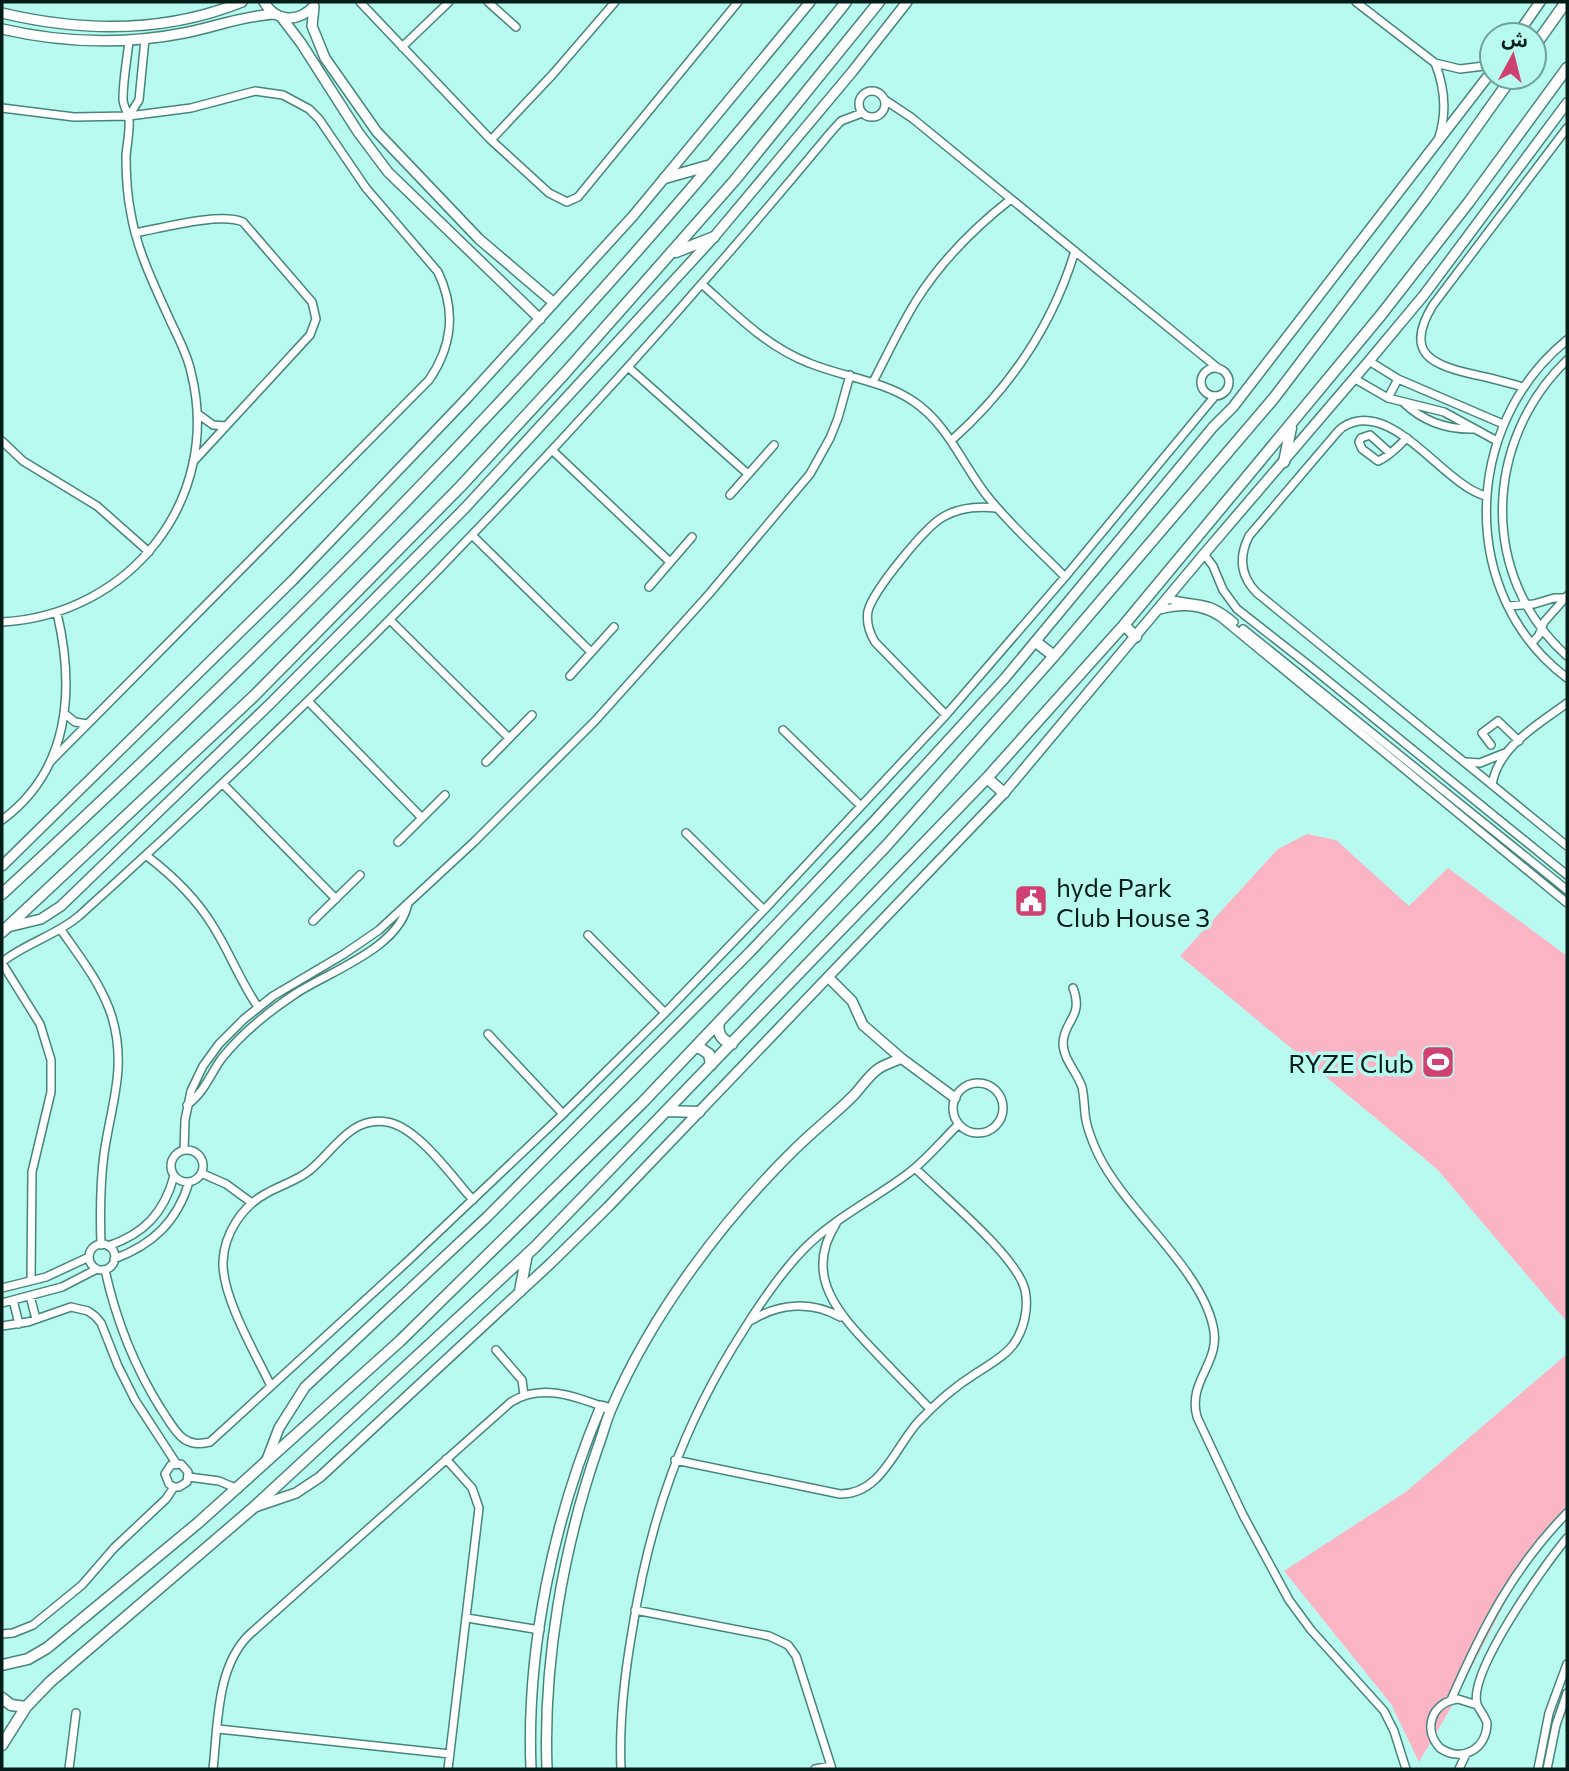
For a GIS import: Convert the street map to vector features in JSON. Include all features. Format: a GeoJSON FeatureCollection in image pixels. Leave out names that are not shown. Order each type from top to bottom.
{"type":"FeatureCollection","features":[{"type":"Feature","properties":{"kind":"main road"},"geometry":{"type":"LineString","coordinates":[[2,894],[263,648],[564,335],[711,165],[846,2]]}},
{"type":"Feature","properties":{"kind":"main road"},"geometry":{"type":"LineString","coordinates":[[5,930],[254,696],[505,439],[735,180],[879,2]]}},
{"type":"Feature","properties":{"kind":"main road"},"geometry":{"type":"LineString","coordinates":[[1548,27],[1566,2]]}},
{"type":"Feature","properties":{"kind":"main road"},"geometry":{"type":"LineString","coordinates":[[2,1745],[26,1707],[63,1670],[253,1508],[527,1254],[987,778],[1124,625],[1291,425],[1429,254],[1567,68]]}},
{"type":"Feature","properties":{"kind":"main road"},"geometry":{"type":"LineString","coordinates":[[2,1665],[28,1659],[47,1648],[238,1489],[400,1341],[643,1102],[887,845],[1054,656],[1274,398],[1426,198],[1502,91]]}},
{"type":"Feature","properties":{"kind":"main road"},"geometry":{"type":"LineString","coordinates":[[665,178],[711,165]]}},
{"type":"Feature","properties":{"kind":"main road"},"geometry":{"type":"LineString","coordinates":[[672,253],[714,237]]}},
{"type":"Feature","properties":{"kind":"main road"},"geometry":{"type":"LineString","coordinates":[[1284,461],[1291,425]]}},
{"type":"Feature","properties":{"kind":"main road"},"geometry":{"type":"LineString","coordinates":[[1124,625],[1136,636]]}},
{"type":"Feature","properties":{"kind":"main road"},"geometry":{"type":"LineString","coordinates":[[1035,642],[1054,656]]}},
{"type":"Feature","properties":{"kind":"main road"},"geometry":{"type":"LineString","coordinates":[[987,778],[1004,793]]}},
{"type":"Feature","properties":{"kind":"main road"},"geometry":{"type":"LineString","coordinates":[[719,1022],[719,1033],[732,1044]]}},
{"type":"Feature","properties":{"kind":"main road"},"geometry":{"type":"LineString","coordinates":[[694,1048],[699,1048],[709,1055],[711,1065]]}},
{"type":"Feature","properties":{"kind":"main road"},"geometry":{"type":"LineString","coordinates":[[667,1111],[699,1112]]}},
{"type":"Feature","properties":{"kind":"main road"},"geometry":{"type":"LineString","coordinates":[[520,1291],[527,1254]]}},
{"type":"Feature","properties":{"kind":"main road"},"geometry":{"type":"LineString","coordinates":[[2,1698],[11,1704],[26,1707]]}},
{"type":"Feature","properties":{"kind":"street"},"geometry":{"type":"LineString","coordinates":[[2,13],[54,24],[134,26],[179,20],[242,2]]}},
{"type":"Feature","properties":{"kind":"street"},"geometry":{"type":"LineString","coordinates":[[264,2],[301,43],[358,132],[388,172],[540,319]]}},
{"type":"Feature","properties":{"kind":"street"},"geometry":{"type":"LineString","coordinates":[[360,2],[491,140],[549,193],[567,202],[578,197],[738,2]]}},
{"type":"Feature","properties":{"kind":"street"},"geometry":{"type":"LineString","coordinates":[[402,47],[449,2]]}},
{"type":"Feature","properties":{"kind":"street"},"geometry":{"type":"LineString","coordinates":[[488,2],[516,27]]}},
{"type":"Feature","properties":{"kind":"street"},"geometry":{"type":"LineString","coordinates":[[491,140],[615,2]]}},
{"type":"Feature","properties":{"kind":"street"},"geometry":{"type":"LineString","coordinates":[[2,866],[293,580],[540,319],[665,178],[810,2]]}},
{"type":"Feature","properties":{"kind":"street"},"geometry":{"type":"LineString","coordinates":[[5,930],[41,919],[61,906],[272,702],[465,508],[714,237],[907,2]]}},
{"type":"Feature","properties":{"kind":"street"},"geometry":{"type":"LineString","coordinates":[[1356,2],[1435,63],[1460,69],[1478,68]]}},
{"type":"Feature","properties":{"kind":"street"},"geometry":{"type":"LineString","coordinates":[[1526,21],[1539,2]]}},
{"type":"Feature","properties":{"kind":"street"},"geometry":{"type":"LineString","coordinates":[[2,29],[79,42],[129,41],[202,30],[249,17],[299,17],[315,4]]}},
{"type":"Feature","properties":{"kind":"street"},"geometry":{"type":"LineString","coordinates":[[315,4],[312,26],[325,58],[377,132],[394,153],[479,239],[554,303]]}},
{"type":"Feature","properties":{"kind":"street"},"geometry":{"type":"LineString","coordinates":[[129,117],[139,100],[145,39]]}},
{"type":"Feature","properties":{"kind":"street"},"geometry":{"type":"LineString","coordinates":[[2,622],[29,620],[83,603],[130,572],[149,552],[177,508],[193,463],[197,413],[195,392],[185,350],[153,281],[135,233],[126,178],[129,117],[123,99],[129,41]]}},
{"type":"Feature","properties":{"kind":"street"},"geometry":{"type":"LineString","coordinates":[[1435,63],[1442,83],[1444,105],[1438,139]]}},
{"type":"Feature","properties":{"kind":"street"},"geometry":{"type":"LineString","coordinates":[[266,1462],[279,1427],[305,1387],[487,1217],[751,950],[1005,678],[1213,427],[1233,407],[1478,89]]}},
{"type":"Feature","properties":{"kind":"street"},"geometry":{"type":"LineString","coordinates":[[174,1176],[183,1181],[194,1180],[201,1173],[202,1163],[198,1154],[184,1150],[176,1154],[171,1162],[174,1176],[162,1208],[147,1226],[129,1238],[92,1249],[89,1257],[90,1262],[101,1270],[131,1354],[152,1394],[181,1437],[195,1444],[210,1442],[473,1200],[665,1013],[946,715],[1215,396],[1225,391],[1228,384],[1227,375],[912,118],[874,91],[864,94],[859,103],[862,113],[870,117],[879,116],[885,109],[885,100]]}},
{"type":"Feature","properties":{"kind":"street"},"geometry":{"type":"LineString","coordinates":[[2,108],[61,116],[129,117],[191,108],[255,92],[269,92],[297,100],[318,119],[366,188],[428,258],[445,287],[451,319],[445,351],[429,380],[51,761],[23,802],[2,820]]}},
{"type":"Feature","properties":{"kind":"street"},"geometry":{"type":"LineString","coordinates":[[253,1508],[296,1493],[320,1477],[520,1291],[608,1207],[1004,793],[1424,295],[1567,103]]}},
{"type":"Feature","properties":{"kind":"street"},"geometry":{"type":"LineString","coordinates":[[31,1280],[32,1172],[51,1092],[51,1060],[40,1024],[2,962],[22,947],[61,930],[79,916],[224,785],[309,702],[391,621],[553,451],[703,285],[831,131],[841,121],[862,113]]}},
{"type":"Feature","properties":{"kind":"street"},"geometry":{"type":"LineString","coordinates":[[1523,387],[1446,368],[1424,351],[1420,341],[1421,329],[1433,305],[1567,128]]}},
{"type":"Feature","properties":{"kind":"street"},"geometry":{"type":"LineString","coordinates":[[873,382],[901,327],[933,276],[973,231],[1011,199]]}},
{"type":"Feature","properties":{"kind":"street"},"geometry":{"type":"LineString","coordinates":[[135,233],[221,218],[236,219],[250,226],[282,269],[312,302],[316,319],[310,335],[193,463]]}},
{"type":"Feature","properties":{"kind":"street"},"geometry":{"type":"LineString","coordinates":[[952,440],[995,398],[1031,349],[1059,296],[1075,251]]}},
{"type":"Feature","properties":{"kind":"street"},"geometry":{"type":"LineString","coordinates":[[703,285],[748,325],[788,353],[818,367],[873,382],[913,401],[952,440],[969,471],[997,508],[1065,577]]}},
{"type":"Feature","properties":{"kind":"street"},"geometry":{"type":"LineString","coordinates":[[1566,343],[1549,357],[1523,387],[1503,424],[1486,496],[1486,523],[1490,555],[1508,606],[1532,643],[1567,678]]}},
{"type":"Feature","properties":{"kind":"street"},"geometry":{"type":"LineString","coordinates":[[1567,360],[1531,404],[1516,436],[1506,469],[1503,492],[1504,538],[1509,561],[1526,605],[1541,630],[1567,656]]}},
{"type":"Feature","properties":{"kind":"street"},"geometry":{"type":"LineString","coordinates":[[1369,361],[1398,379],[1503,424]]}},
{"type":"Feature","properties":{"kind":"street"},"geometry":{"type":"LineString","coordinates":[[628,368],[748,474]]}},
{"type":"Feature","properties":{"kind":"street"},"geometry":{"type":"LineString","coordinates":[[1215,396],[1203,389],[1201,380],[1206,372],[1219,369]]}},
{"type":"Feature","properties":{"kind":"street"},"geometry":{"type":"LineString","coordinates":[[184,1150],[187,1105],[197,1078],[212,1053],[258,1007],[289,985],[363,943],[520,797],[595,721],[670,639],[810,474],[830,438],[842,407],[849,375]]}},
{"type":"Feature","properties":{"kind":"street"},"geometry":{"type":"LineString","coordinates":[[1355,379],[1388,398],[1444,412],[1497,441]]}},
{"type":"Feature","properties":{"kind":"street"},"geometry":{"type":"LineString","coordinates":[[1388,398],[1398,379]]}},
{"type":"Feature","properties":{"kind":"street"},"geometry":{"type":"LineString","coordinates":[[1403,402],[1416,414],[1431,421],[1463,429],[1475,429]]}},
{"type":"Feature","properties":{"kind":"street"},"geometry":{"type":"LineString","coordinates":[[197,413],[213,425],[226,426]]}},
{"type":"Feature","properties":{"kind":"street"},"geometry":{"type":"LineString","coordinates":[[1486,496],[1465,487],[1407,438],[1388,427],[1365,421],[1350,424],[1341,429],[1249,536],[1241,556],[1242,567],[1250,586],[1257,593],[1567,846]]}},
{"type":"Feature","properties":{"kind":"street"},"geometry":{"type":"LineString","coordinates":[[1390,453],[1407,438]]}},
{"type":"Feature","properties":{"kind":"street"},"geometry":{"type":"LineString","coordinates":[[2,441],[23,461],[97,506],[149,552]]}},
{"type":"Feature","properties":{"kind":"street"},"geometry":{"type":"LineString","coordinates":[[730,495],[774,445]]}},
{"type":"Feature","properties":{"kind":"street"},"geometry":{"type":"LineString","coordinates":[[553,451],[670,562]]}},
{"type":"Feature","properties":{"kind":"street"},"geometry":{"type":"LineString","coordinates":[[946,715],[875,642],[868,628],[868,613],[873,599],[932,524],[956,511],[983,506],[997,508]]}},
{"type":"Feature","properties":{"kind":"street"},"geometry":{"type":"LineString","coordinates":[[473,536],[592,652]]}},
{"type":"Feature","properties":{"kind":"street"},"geometry":{"type":"LineString","coordinates":[[649,587],[692,537]]}},
{"type":"Feature","properties":{"kind":"street"},"geometry":{"type":"LineString","coordinates":[[1204,554],[1213,566],[1223,590],[1237,609],[1567,875]]}},
{"type":"Feature","properties":{"kind":"street"},"geometry":{"type":"LineString","coordinates":[[1508,606],[1566,597]]}},
{"type":"Feature","properties":{"kind":"street"},"geometry":{"type":"LineString","coordinates":[[1532,643],[1544,622],[1566,597]]}},
{"type":"Feature","properties":{"kind":"street"},"geometry":{"type":"LineString","coordinates":[[1167,599],[1218,608],[1567,890]]}},
{"type":"Feature","properties":{"kind":"street"},"geometry":{"type":"LineString","coordinates":[[1159,610],[1195,607],[1220,617],[1567,903]]}},
{"type":"Feature","properties":{"kind":"street"},"geometry":{"type":"LineString","coordinates":[[51,761],[68,688],[67,662],[57,613]]}},
{"type":"Feature","properties":{"kind":"street"},"geometry":{"type":"LineString","coordinates":[[391,621],[509,738]]}},
{"type":"Feature","properties":{"kind":"street"},"geometry":{"type":"LineString","coordinates":[[570,676],[614,627]]}},
{"type":"Feature","properties":{"kind":"street"},"geometry":{"type":"LineString","coordinates":[[309,702],[422,818]]}},
{"type":"Feature","properties":{"kind":"street"},"geometry":{"type":"LineString","coordinates":[[1492,785],[1495,769],[1505,753],[1567,703]]}},
{"type":"Feature","properties":{"kind":"street"},"geometry":{"type":"LineString","coordinates":[[64,713],[75,722],[88,724]]}},
{"type":"Feature","properties":{"kind":"street"},"geometry":{"type":"LineString","coordinates":[[486,762],[533,715]]}},
{"type":"Feature","properties":{"kind":"street"},"geometry":{"type":"LineString","coordinates":[[1491,745],[1482,733],[1498,721],[1519,741]]}},
{"type":"Feature","properties":{"kind":"street"},"geometry":{"type":"LineString","coordinates":[[783,730],[861,806]]}},
{"type":"Feature","properties":{"kind":"street"},"geometry":{"type":"LineString","coordinates":[[1462,760],[1480,763],[1505,753]]}},
{"type":"Feature","properties":{"kind":"street"},"geometry":{"type":"LineString","coordinates":[[224,785],[336,899]]}},
{"type":"Feature","properties":{"kind":"street"},"geometry":{"type":"LineString","coordinates":[[398,842],[445,795]]}},
{"type":"Feature","properties":{"kind":"street"},"geometry":{"type":"LineString","coordinates":[[686,833],[764,910]]}},
{"type":"Feature","properties":{"kind":"street"},"geometry":{"type":"LineString","coordinates":[[147,856],[174,878],[198,904],[213,925],[239,978],[258,1007]]}},
{"type":"Feature","properties":{"kind":"street"},"geometry":{"type":"LineString","coordinates":[[313,921],[360,875]]}},
{"type":"Feature","properties":{"kind":"street"},"geometry":{"type":"LineString","coordinates":[[187,1105],[200,1094],[220,1060],[240,1038],[280,1004],[369,952],[405,918],[408,902]]}},
{"type":"Feature","properties":{"kind":"street"},"geometry":{"type":"LineString","coordinates":[[61,930],[104,997],[119,1053],[117,1092],[102,1169],[105,1246]]}},
{"type":"Feature","properties":{"kind":"street"},"geometry":{"type":"LineString","coordinates":[[588,935],[665,1013]]}},
{"type":"Feature","properties":{"kind":"street"},"geometry":{"type":"LineString","coordinates":[[324,966],[328,975]]}},
{"type":"Feature","properties":{"kind":"street"},"geometry":{"type":"LineString","coordinates":[[828,977],[852,1001],[863,1025],[901,1058],[955,1098]]}},
{"type":"Feature","properties":{"kind":"street"},"geometry":{"type":"LineString","coordinates":[[1073,988],[1076,1012],[1066,1032],[1063,1047],[1081,1085],[1086,1123],[1093,1143],[1108,1171],[1192,1283],[1214,1327],[1214,1350],[1196,1389],[1194,1403],[1197,1417],[1243,1515],[1289,1600],[1317,1638],[1384,1712],[1394,1731],[1406,1769]]}},
{"type":"Feature","properties":{"kind":"street"},"geometry":{"type":"LineString","coordinates":[[488,1034],[563,1114]]}},
{"type":"Feature","properties":{"kind":"street"},"geometry":{"type":"LineString","coordinates":[[547,1769],[547,1701],[564,1576],[583,1492],[611,1409],[634,1362],[668,1305],[719,1233],[767,1177],[876,1071],[901,1058]]}},
{"type":"Feature","properties":{"kind":"street"},"geometry":{"type":"LineString","coordinates":[[984,1084],[998,1093],[1004,1109],[997,1125],[990,1130],[974,1133],[959,1124],[953,1107],[955,1098],[967,1086],[984,1084]]}},
{"type":"Feature","properties":{"kind":"street"},"geometry":{"type":"LineString","coordinates":[[271,1386],[229,1297],[223,1274],[228,1239],[237,1219],[252,1203],[302,1176],[348,1132],[366,1123],[376,1122],[396,1124],[414,1135],[473,1200]]}},
{"type":"Feature","properties":{"kind":"street"},"geometry":{"type":"LineString","coordinates":[[621,1769],[622,1703],[635,1610],[652,1532],[675,1460],[709,1388],[749,1322],[789,1265],[840,1218],[915,1168],[959,1124]]}},
{"type":"Feature","properties":{"kind":"street"},"geometry":{"type":"LineString","coordinates":[[675,1460],[840,1494],[860,1491],[877,1480],[903,1440],[930,1409],[960,1384],[1005,1354],[1021,1331],[1026,1304],[1025,1290],[1013,1265],[915,1168]]}},
{"type":"Feature","properties":{"kind":"street"},"geometry":{"type":"LineString","coordinates":[[201,1173],[226,1184],[252,1203]]}},
{"type":"Feature","properties":{"kind":"street"},"geometry":{"type":"LineString","coordinates":[[114,1259],[148,1243],[167,1226],[180,1205],[189,1182]]}},
{"type":"Feature","properties":{"kind":"street"},"geometry":{"type":"LineString","coordinates":[[840,1218],[827,1242],[824,1269],[830,1296],[844,1319],[930,1409]]}},
{"type":"Feature","properties":{"kind":"street"},"geometry":{"type":"LineString","coordinates":[[2,1303],[62,1287],[110,1268],[114,1259],[112,1250],[105,1246]]}},
{"type":"Feature","properties":{"kind":"street"},"geometry":{"type":"LineString","coordinates":[[2,1288],[57,1273],[89,1257]]}},
{"type":"Feature","properties":{"kind":"street"},"geometry":{"type":"LineString","coordinates":[[30,1296],[36,1320]]}},
{"type":"Feature","properties":{"kind":"street"},"geometry":{"type":"LineString","coordinates":[[13,1300],[19,1324]]}},
{"type":"Feature","properties":{"kind":"street"},"geometry":{"type":"LineString","coordinates":[[749,1322],[771,1310],[796,1306],[821,1309],[844,1319]]}},
{"type":"Feature","properties":{"kind":"street"},"geometry":{"type":"LineString","coordinates":[[2,1326],[36,1320],[71,1307],[88,1311],[95,1316],[101,1323],[118,1367],[135,1400],[176,1463],[186,1467],[189,1477],[184,1485],[174,1487],[169,1484],[165,1474],[171,1465],[176,1463]]}},
{"type":"Feature","properties":{"kind":"street"},"geometry":{"type":"LineString","coordinates":[[496,1350],[519,1375],[524,1395]]}},
{"type":"Feature","properties":{"kind":"street"},"geometry":{"type":"LineString","coordinates":[[213,1769],[226,1671],[243,1640],[511,1402],[538,1392],[560,1394],[611,1409]]}},
{"type":"Feature","properties":{"kind":"street"},"geometry":{"type":"LineString","coordinates":[[531,1769],[531,1700],[540,1630],[563,1516],[580,1460],[601,1406]]}},
{"type":"Feature","properties":{"kind":"street"},"geometry":{"type":"LineString","coordinates":[[446,1459],[468,1483],[478,1500],[479,1508],[448,1769]]}},
{"type":"Feature","properties":{"kind":"street"},"geometry":{"type":"LineString","coordinates":[[189,1477],[219,1481],[238,1489]]}},
{"type":"Feature","properties":{"kind":"street"},"geometry":{"type":"LineString","coordinates":[[2,1634],[13,1633],[33,1625],[82,1585],[114,1548],[166,1499],[174,1487]]}},
{"type":"Feature","properties":{"kind":"street"},"geometry":{"type":"LineString","coordinates":[[1466,1754],[1446,1752],[1432,1737],[1431,1724],[1435,1711],[1451,1699],[1487,1622],[1520,1566],[1567,1513]]}},
{"type":"Feature","properties":{"kind":"street"},"geometry":{"type":"LineString","coordinates":[[1477,1705],[1479,1681],[1504,1631],[1536,1577],[1567,1538]]}},
{"type":"Feature","properties":{"kind":"street"},"geometry":{"type":"LineString","coordinates":[[635,1610],[769,1636],[788,1645],[799,1663],[832,1767],[815,1769]]}},
{"type":"Feature","properties":{"kind":"street"},"geometry":{"type":"LineString","coordinates":[[467,1618],[540,1630]]}},
{"type":"Feature","properties":{"kind":"street"},"geometry":{"type":"LineString","coordinates":[[1548,1769],[1545,1756],[1549,1713],[1567,1664]]}},
{"type":"Feature","properties":{"kind":"street"},"geometry":{"type":"LineString","coordinates":[[1538,1769],[1567,1693]]}},
{"type":"Feature","properties":{"kind":"street"},"geometry":{"type":"LineString","coordinates":[[1451,1699],[1465,1699],[1477,1705],[1485,1716],[1485,1736],[1478,1747],[1466,1754],[1459,1769]]}},
{"type":"Feature","properties":{"kind":"street"},"geometry":{"type":"LineString","coordinates":[[69,1769],[76,1713]]}},
{"type":"Feature","properties":{"kind":"street"},"geometry":{"type":"LineString","coordinates":[[218,1729],[450,1754]]}},
{"type":"Feature","properties":{"kind":"shaded area","name":"RYZE Club"},"geometry":{"type":"Polygon","coordinates":[[[1307,834],[1336,840],[1409,906],[1448,868],[1567,956],[1567,1322],[1437,1169],[1180,956],[1278,849],[1307,834]]]}},
{"type":"Feature","properties":{"kind":"shaded area"},"geometry":{"type":"Polygon","coordinates":[[[1567,1354],[1567,1519],[1523,1568],[1449,1711],[1419,1762],[1391,1704],[1284,1571],[1407,1491],[1567,1354]]]}},
{"type":"Feature","properties":{"kind":"place","name":"hyde Park Club House 3"},"geometry":{"type":"Point","coordinates":[1031,901]}},
{"type":"Feature","properties":{"kind":"place","name":"RYZE Club"},"geometry":{"type":"Point","coordinates":[1438,1062]}}]}
